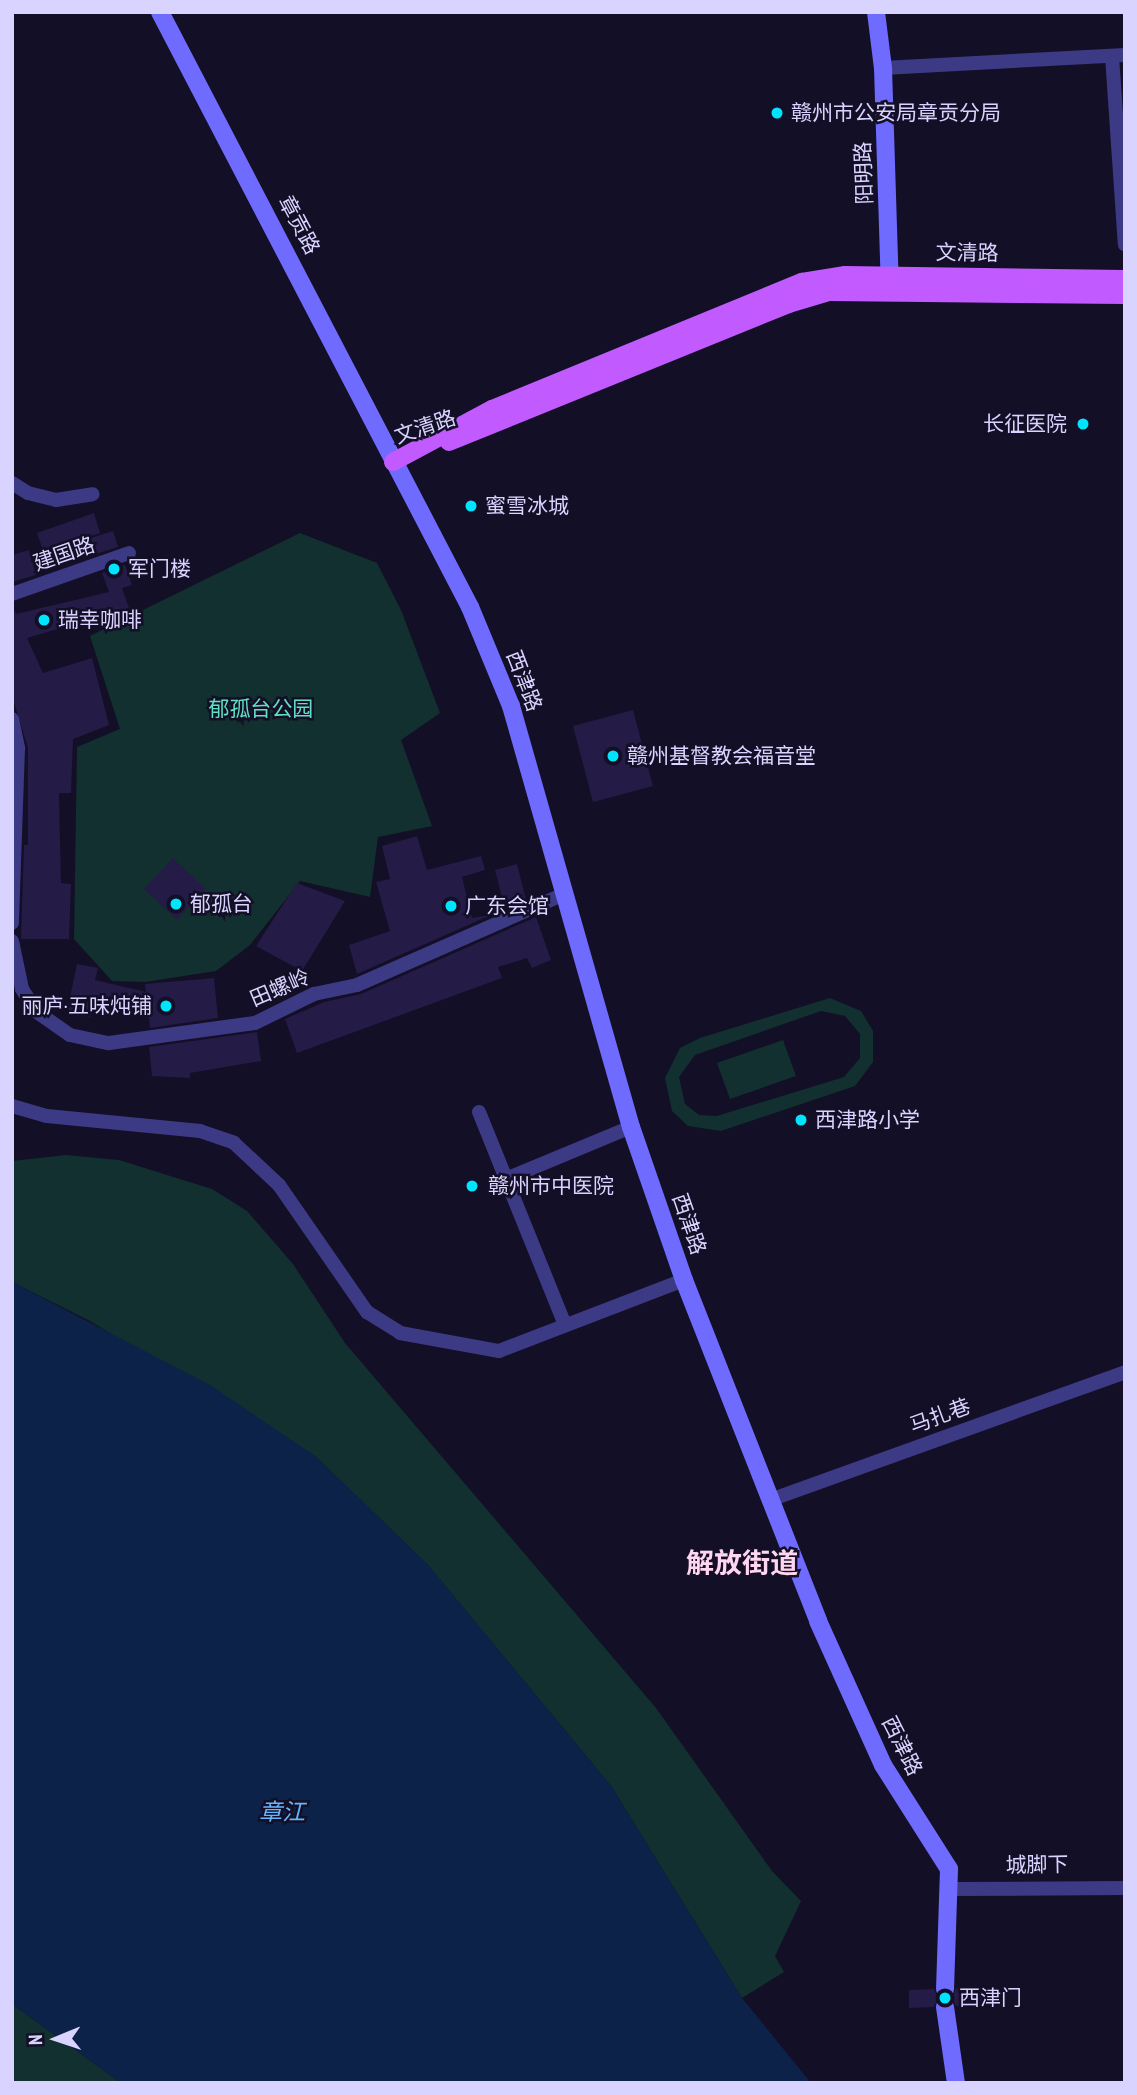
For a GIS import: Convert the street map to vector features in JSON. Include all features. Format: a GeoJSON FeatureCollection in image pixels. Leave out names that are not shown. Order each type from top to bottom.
{"type":"FeatureCollection","features":[{"type":"Feature","properties":{"kind":"main road","name":"章贡路"},"geometry":{"type":"LineString","coordinates":[[160,12],[393,462]]}},
{"type":"Feature","properties":{"kind":"main road","name":"阳明路"},"geometry":{"type":"LineString","coordinates":[[877,12],[883,68],[890,283]]}},
{"type":"Feature","properties":{"kind":"main road","name":"文清路"},"geometry":{"type":"LineString","coordinates":[[393,462],[497,425],[789,304],[829,292],[890,283],[1125,279]]}},
{"type":"Feature","properties":{"kind":"main road","name":"文清路"},"geometry":{"type":"LineString","coordinates":[[890,283],[1125,295]]}},
{"type":"Feature","properties":{"kind":"main road","name":"西津路"},"geometry":{"type":"LineString","coordinates":[[393,462],[470,607],[511,706],[631,1127],[684,1280],[770,1500],[818,1621],[883,1765],[944,1857],[950,1889],[945,1998],[956,2083]]}},
{"type":"Feature","properties":{"kind":"street"},"geometry":{"type":"LineString","coordinates":[[883,68],[1118,56],[1125,246]]}},
{"type":"Feature","properties":{"kind":"street"},"geometry":{"type":"LineString","coordinates":[[12,483],[28,494],[56,500],[93,494]]}},
{"type":"Feature","properties":{"kind":"street","name":"建国路"},"geometry":{"type":"LineString","coordinates":[[12,594],[130,553]]}},
{"type":"Feature","properties":{"kind":"street"},"geometry":{"type":"LineString","coordinates":[[12,719],[18,748],[12,923]]}},
{"type":"Feature","properties":{"kind":"street","name":"田螺岭"},"geometry":{"type":"LineString","coordinates":[[12,941],[22,989],[37,1012],[70,1035],[109,1043],[255,1023],[314,994],[357,985],[564,894]]}},
{"type":"Feature","properties":{"kind":"street"},"geometry":{"type":"LineString","coordinates":[[12,1106],[47,1116],[200,1131],[234,1143],[279,1185],[367,1312],[387,1328],[499,1351],[684,1280]]}},
{"type":"Feature","properties":{"kind":"street"},"geometry":{"type":"LineString","coordinates":[[479,1112],[565,1325]]}},
{"type":"Feature","properties":{"kind":"street"},"geometry":{"type":"LineString","coordinates":[[506,1178],[631,1127]]}},
{"type":"Feature","properties":{"kind":"street","name":"马扎巷"},"geometry":{"type":"LineString","coordinates":[[770,1500],[1125,1372]]}},
{"type":"Feature","properties":{"kind":"street","name":"城脚下"},"geometry":{"type":"LineString","coordinates":[[950,1889],[1125,1888]]}},
{"type":"Feature","properties":{"kind":"green space","name":"郁孤台公园"},"geometry":{"type":"Polygon","coordinates":[[[300,533],[377,563],[401,610],[440,713],[401,740],[432,826],[378,837],[370,897],[300,881],[250,945],[216,971],[145,982],[112,981],[74,939],[77,747],[120,729],[90,636],[300,533]]]}},
{"type":"Feature","properties":{"kind":"green space"},"geometry":{"type":"Polygon","coordinates":[[[830,998],[861,1011],[873,1031],[873,1062],[855,1086],[721,1131],[688,1126],[672,1111],[665,1078],[680,1048],[700,1038],[830,998]],[[821,1011],[695,1055],[679,1077],[685,1104],[699,1115],[717,1116],[844,1077],[860,1058],[860,1034],[845,1016],[821,1011]]]}},
{"type":"Feature","properties":{"kind":"green space"},"geometry":{"type":"Polygon","coordinates":[[[783,1040],[796,1076],[730,1099],[717,1063],[783,1040]]]}},
{"type":"Feature","properties":{"kind":"green space"},"geometry":{"type":"Polygon","coordinates":[[[66,1155],[119,1160],[212,1189],[247,1211],[293,1264],[345,1343],[656,1708],[772,1871],[801,1901],[775,1956],[784,1972],[742,1998],[611,1786],[428,1565],[315,1456],[88,1320],[12,1282],[12,1161],[66,1155]]]}},
{"type":"Feature","properties":{"kind":"green space"},"geometry":{"type":"Polygon","coordinates":[[[12,2004],[121,2083],[12,2083],[12,2004]]]}},
{"type":"Feature","properties":{"kind":"water","name":"章江"},"geometry":{"type":"Polygon","coordinates":[[[12,1282],[210,1385],[315,1456],[428,1565],[611,1786],[742,1998],[811,2083],[121,2083],[12,2004],[12,1282]]]}},
{"type":"Feature","properties":{"kind":"building"},"geometry":{"type":"Polygon","coordinates":[[[94,513],[100,533],[44,553],[37,533],[94,513]]]}},
{"type":"Feature","properties":{"kind":"building"},"geometry":{"type":"Polygon","coordinates":[[[113,531],[118,547],[96,554],[91,538],[113,531]]]}},
{"type":"Feature","properties":{"kind":"building"},"geometry":{"type":"Polygon","coordinates":[[[29,550],[36,575],[12,582],[12,555],[29,550]]]}},
{"type":"Feature","properties":{"kind":"building"},"geometry":{"type":"Polygon","coordinates":[[[125,565],[132,585],[122,588],[129,608],[27,638],[43,673],[92,658],[109,725],[73,739],[71,793],[59,793],[61,883],[71,884],[69,939],[21,939],[24,845],[28,845],[28,748],[12,696],[12,606],[16,614],[109,592],[102,573],[125,565]]]}},
{"type":"Feature","properties":{"kind":"building","name":"赣州基督教会福音堂"},"geometry":{"type":"Polygon","coordinates":[[[633,710],[653,786],[593,802],[573,726],[633,710]]]}},
{"type":"Feature","properties":{"kind":"building","name":"广东会馆"},"geometry":{"type":"Polygon","coordinates":[[[417,836],[427,870],[481,856],[485,870],[462,877],[472,918],[491,915],[357,974],[349,945],[390,931],[376,882],[390,879],[382,846],[417,836]]]}},
{"type":"Feature","properties":{"kind":"building","name":"郁孤台"},"geometry":{"type":"Polygon","coordinates":[[[173,858],[206,889],[177,920],[144,889],[173,858]]]}},
{"type":"Feature","properties":{"kind":"building","name":"广东会馆"},"geometry":{"type":"Polygon","coordinates":[[[517,864],[526,900],[505,909],[495,870],[517,864]]]}},
{"type":"Feature","properties":{"kind":"building"},"geometry":{"type":"Polygon","coordinates":[[[297,883],[345,901],[302,971],[256,946],[297,883]]]}},
{"type":"Feature","properties":{"kind":"building"},"geometry":{"type":"Polygon","coordinates":[[[536,917],[551,960],[532,968],[527,958],[498,967],[502,978],[297,1053],[285,1019],[324,1002],[361,994],[536,917]]]}},
{"type":"Feature","properties":{"kind":"building"},"geometry":{"type":"Polygon","coordinates":[[[77,964],[98,968],[95,980],[146,992],[145,984],[214,978],[218,1018],[150,1028],[149,1018],[93,1004],[90,1017],[67,1011],[77,964]]]}},
{"type":"Feature","properties":{"kind":"building"},"geometry":{"type":"Polygon","coordinates":[[[257,1032],[261,1061],[190,1073],[190,1078],[152,1076],[149,1047],[257,1032]]]}},
{"type":"Feature","properties":{"kind":"building"},"geometry":{"type":"Polygon","coordinates":[[[981,1987],[982,2005],[956,2006],[952,1998],[956,1988],[981,1987]]]}},
{"type":"Feature","properties":{"kind":"building"},"geometry":{"type":"Polygon","coordinates":[[[934,1989],[938,1998],[934,2007],[909,2008],[909,1990],[934,1989]]]}},
{"type":"Feature","properties":{"kind":"place","name":"赣州市公安局章贡分局"},"geometry":{"type":"Point","coordinates":[777,113]}},
{"type":"Feature","properties":{"kind":"place","name":"长征医院"},"geometry":{"type":"Point","coordinates":[1083,424]}},
{"type":"Feature","properties":{"kind":"place","name":"蜜雪冰城"},"geometry":{"type":"Point","coordinates":[471,506]}},
{"type":"Feature","properties":{"kind":"place","name":"军门楼"},"geometry":{"type":"Point","coordinates":[114,569]}},
{"type":"Feature","properties":{"kind":"place","name":"瑞幸咖啡"},"geometry":{"type":"Point","coordinates":[44,620]}},
{"type":"Feature","properties":{"kind":"place","name":"赣州基督教会福音堂"},"geometry":{"type":"Point","coordinates":[613,756]}},
{"type":"Feature","properties":{"kind":"place","name":"郁孤台"},"geometry":{"type":"Point","coordinates":[176,904]}},
{"type":"Feature","properties":{"kind":"place","name":"广东会馆"},"geometry":{"type":"Point","coordinates":[451,906]}},
{"type":"Feature","properties":{"kind":"place","name":"丽庐·五味炖铺"},"geometry":{"type":"Point","coordinates":[166,1006]}},
{"type":"Feature","properties":{"kind":"place","name":"西津路小学"},"geometry":{"type":"Point","coordinates":[801,1120]}},
{"type":"Feature","properties":{"kind":"place","name":"赣州市中医院"},"geometry":{"type":"Point","coordinates":[472,1186]}},
{"type":"Feature","properties":{"kind":"place","name":"西津门"},"geometry":{"type":"Point","coordinates":[945,1998]}},
{"type":"Feature","properties":{"kind":"district","name":"解放街道"},"geometry":{"type":"Point","coordinates":[742,1563]}}]}
